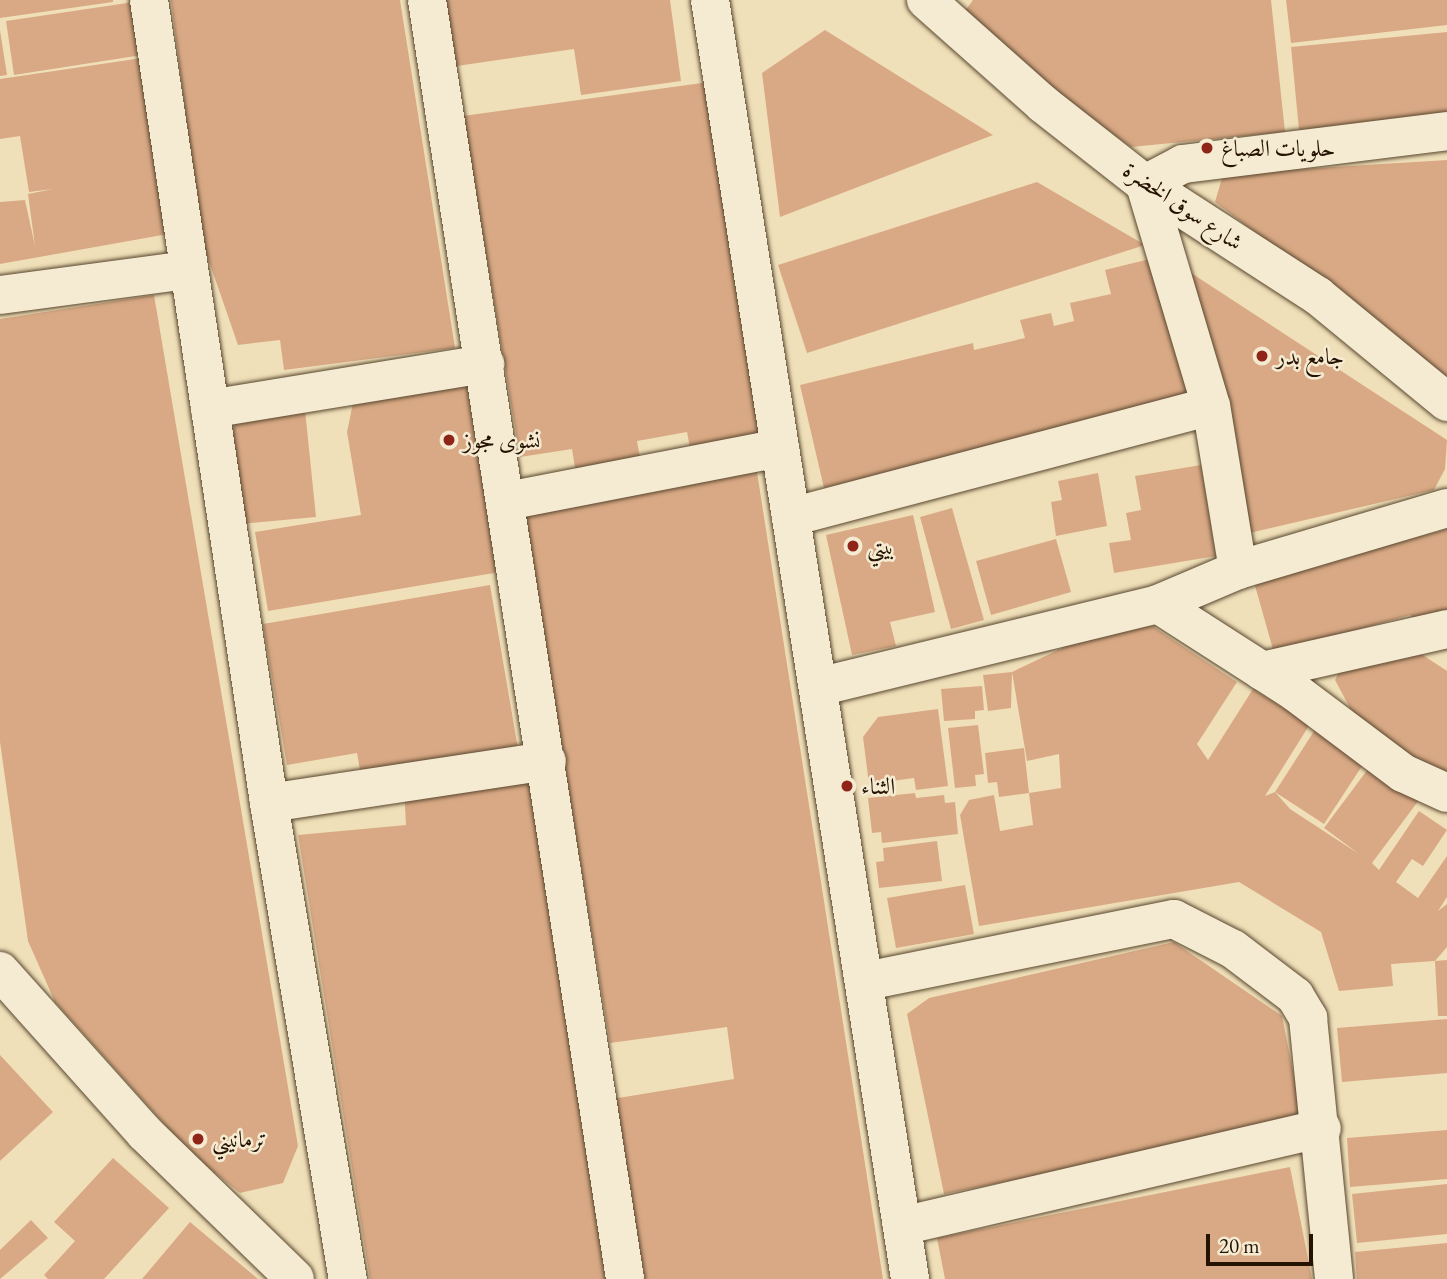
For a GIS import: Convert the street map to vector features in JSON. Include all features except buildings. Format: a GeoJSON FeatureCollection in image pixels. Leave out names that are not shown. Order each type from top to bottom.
{"type":"FeatureCollection","features":[{"type":"Feature","properties":{"kind":"street"},"geometry":{"type":"LineString","coordinates":[[149,0],[187,270],[269,803],[348,1279]]}},
{"type":"Feature","properties":{"kind":"street"},"geometry":{"type":"LineString","coordinates":[[427,0],[507,501],[625,1279]]}},
{"type":"Feature","properties":{"kind":"street"},"geometry":{"type":"LineString","coordinates":[[710,0],[866,981],[910,1279]]}},
{"type":"Feature","properties":{"kind":"street","name":"شارع سوق الخضرة"},"geometry":{"type":"LineString","coordinates":[[926,0],[1043,104],[1145,184],[1318,296],[1447,402]]}},
{"type":"Feature","properties":{"kind":"street"},"geometry":{"type":"LineString","coordinates":[[1238,570],[1211,406],[1145,184],[1183,164],[1447,131]]}},
{"type":"Feature","properties":{"kind":"street"},"geometry":{"type":"LineString","coordinates":[[0,295],[187,270]]}},
{"type":"Feature","properties":{"kind":"street"},"geometry":{"type":"LineString","coordinates":[[210,409],[485,364]]}},
{"type":"Feature","properties":{"kind":"street"},"geometry":{"type":"LineString","coordinates":[[791,517],[1211,406]]}},
{"type":"Feature","properties":{"kind":"street"},"geometry":{"type":"LineString","coordinates":[[507,501],[780,448]]}},
{"type":"Feature","properties":{"kind":"street"},"geometry":{"type":"LineString","coordinates":[[818,687],[1158,604],[1238,570],[1447,508]]}},
{"type":"Feature","properties":{"kind":"street"},"geometry":{"type":"LineString","coordinates":[[1158,604],[1262,671],[1403,773],[1447,793]]}},
{"type":"Feature","properties":{"kind":"street"},"geometry":{"type":"LineString","coordinates":[[1262,671],[1447,629]]}},
{"type":"Feature","properties":{"kind":"street"},"geometry":{"type":"LineString","coordinates":[[269,803],[547,761]]}},
{"type":"Feature","properties":{"kind":"street"},"geometry":{"type":"LineString","coordinates":[[866,981],[1174,919],[1233,950],[1295,996],[1308,1018],[1322,1128],[1334,1279]]}},
{"type":"Feature","properties":{"kind":"street"},"geometry":{"type":"LineString","coordinates":[[1,964],[145,1133],[295,1279]]}},
{"type":"Feature","properties":{"kind":"street"},"geometry":{"type":"LineString","coordinates":[[902,1226],[1322,1128]]}},
{"type":"Feature","properties":{"kind":"place","name":"حلويات الصباغ"},"geometry":{"type":"Point","coordinates":[1207,148]}},
{"type":"Feature","properties":{"kind":"place","name":"جامع بدر"},"geometry":{"type":"Point","coordinates":[1262,356]}},
{"type":"Feature","properties":{"kind":"place","name":"نشوى مجوز"},"geometry":{"type":"Point","coordinates":[449,440]}},
{"type":"Feature","properties":{"kind":"place","name":"بيتي"},"geometry":{"type":"Point","coordinates":[853,546]}},
{"type":"Feature","properties":{"kind":"place","name":"الثناء"},"geometry":{"type":"Point","coordinates":[847,786]}},
{"type":"Feature","properties":{"kind":"place","name":"ترمانيني"},"geometry":{"type":"Point","coordinates":[198,1139]}}]}
